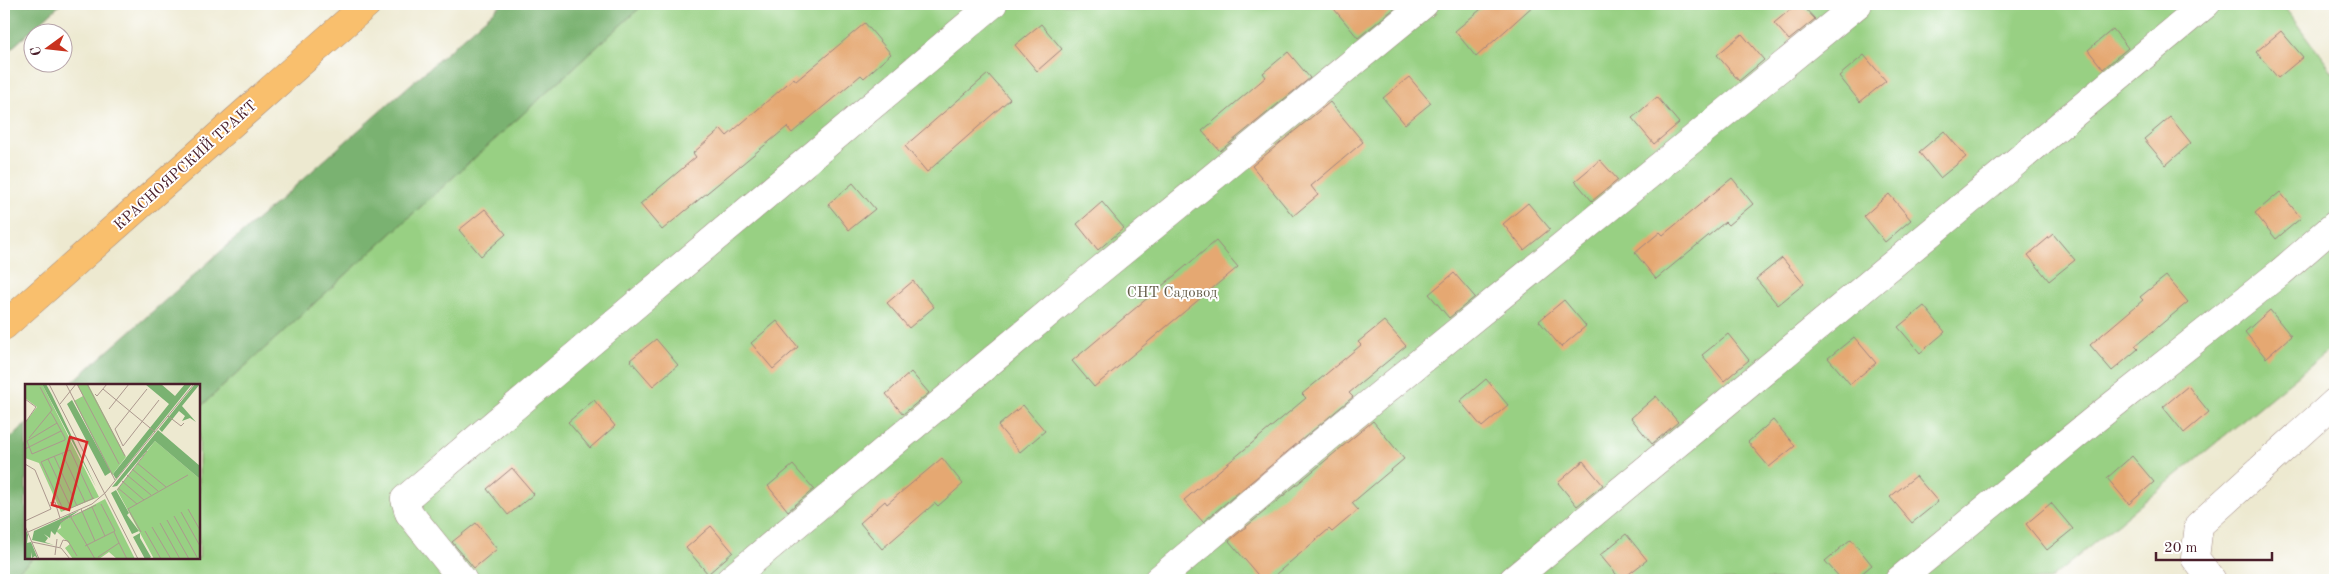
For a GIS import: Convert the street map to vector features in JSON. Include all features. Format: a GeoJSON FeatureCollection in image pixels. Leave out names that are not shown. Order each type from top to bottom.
{"type":"FeatureCollection","features":[{"type":"Feature","properties":{"kind":"main road","name":"КРАСНОЯРСКИЙ ТРАКТ"},"geometry":{"type":"LineString","coordinates":[[4,326],[367,4]]}},
{"type":"Feature","properties":{"kind":"lane"},"geometry":{"type":"LineString","coordinates":[[463,580],[409,512],[405,499],[993,4]]}},
{"type":"Feature","properties":{"kind":"lane"},"geometry":{"type":"LineString","coordinates":[[730,580],[1089,279],[1424,4]]}},
{"type":"Feature","properties":{"kind":"lane"},"geometry":{"type":"LineString","coordinates":[[1158,580],[1332,434],[1858,4]]}},
{"type":"Feature","properties":{"kind":"lane"},"geometry":{"type":"LineString","coordinates":[[1513,580],[2206,4]]}},
{"type":"Feature","properties":{"kind":"lane"},"geometry":{"type":"LineString","coordinates":[[1899,580],[2094,420],[2281,272],[2335,225]]}},
{"type":"Feature","properties":{"kind":"lane"},"geometry":{"type":"LineString","coordinates":[[2212,580],[2195,558],[2199,524],[2335,402]]}},
{"type":"Feature","properties":{"kind":"green space"},"geometry":{"type":"Polygon","coordinates":[[[4,4],[61,4],[41,22],[22,22],[22,39],[4,55],[4,4]]]}},
{"type":"Feature","properties":{"kind":"green space"},"geometry":{"type":"Polygon","coordinates":[[[502,4],[644,4],[200,407],[200,384],[70,384],[502,4]]]}},
{"type":"Feature","properties":{"kind":"green space","name":"СНТ Садовод"},"geometry":{"type":"Polygon","coordinates":[[[644,4],[2282,4],[2335,75],[2335,345],[2049,580],[8,580],[32,559],[200,559],[200,407],[644,4]]]}},
{"type":"Feature","properties":{"kind":"green space"},"geometry":{"type":"Polygon","coordinates":[[[25,425],[25,559],[32,559],[8,580],[4,580],[4,444],[25,425]]]}},
{"type":"Feature","properties":{"kind":"building"},"geometry":{"type":"Polygon","coordinates":[[[1330,4],[1400,4],[1358,38],[1330,4]]]}},
{"type":"Feature","properties":{"kind":"building"},"geometry":{"type":"Polygon","coordinates":[[[1487,4],[1535,4],[1476,57],[1455,31],[1487,4]]]}},
{"type":"Feature","properties":{"kind":"building"},"geometry":{"type":"Polygon","coordinates":[[[1797,4],[1801,4],[1815,19],[1789,40],[1774,23],[1797,4]]]}},
{"type":"Feature","properties":{"kind":"building"},"geometry":{"type":"Polygon","coordinates":[[[865,23],[891,54],[864,78],[861,75],[792,133],[787,127],[662,230],[640,204],[696,157],[693,153],[721,129],[727,136],[794,78],[796,81],[865,23]]]}},
{"type":"Feature","properties":{"kind":"building"},"geometry":{"type":"Polygon","coordinates":[[[1041,24],[1062,49],[1037,71],[1015,45],[1041,24]]]}},
{"type":"Feature","properties":{"kind":"building"},"geometry":{"type":"Polygon","coordinates":[[[2113,29],[2128,48],[2103,69],[2088,50],[2113,29]]]}},
{"type":"Feature","properties":{"kind":"building"},"geometry":{"type":"Polygon","coordinates":[[[2281,31],[2303,57],[2278,78],[2256,52],[2281,31]]]}},
{"type":"Feature","properties":{"kind":"building"},"geometry":{"type":"Polygon","coordinates":[[[1742,34],[1764,60],[1739,81],[1717,55],[1742,34]]]}},
{"type":"Feature","properties":{"kind":"building"},"geometry":{"type":"Polygon","coordinates":[[[1288,52],[1310,78],[1220,151],[1202,131],[1266,77],[1263,73],[1288,52]]]}},
{"type":"Feature","properties":{"kind":"building"},"geometry":{"type":"Polygon","coordinates":[[[1864,55],[1886,81],[1860,102],[1839,76],[1864,55]]]}},
{"type":"Feature","properties":{"kind":"building"},"geometry":{"type":"Polygon","coordinates":[[[988,74],[1010,99],[927,172],[905,146],[988,74]]]}},
{"type":"Feature","properties":{"kind":"building"},"geometry":{"type":"Polygon","coordinates":[[[1409,77],[1431,103],[1405,124],[1383,98],[1409,77]]]}},
{"type":"Feature","properties":{"kind":"building"},"geometry":{"type":"Polygon","coordinates":[[[1657,97],[1679,123],[1654,144],[1632,118],[1657,97]]]}},
{"type":"Feature","properties":{"kind":"building"},"geometry":{"type":"Polygon","coordinates":[[[1330,102],[1363,142],[1311,186],[1318,195],[1293,216],[1252,166],[1330,102]]]}},
{"type":"Feature","properties":{"kind":"building"},"geometry":{"type":"Polygon","coordinates":[[[2170,117],[2191,143],[2166,165],[2144,139],[2170,117]]]}},
{"type":"Feature","properties":{"kind":"building"},"geometry":{"type":"Polygon","coordinates":[[[1944,131],[1966,157],[1940,178],[1919,152],[1944,131]]]}},
{"type":"Feature","properties":{"kind":"building"},"geometry":{"type":"Polygon","coordinates":[[[1600,160],[1618,180],[1592,201],[1575,181],[1600,160]]]}},
{"type":"Feature","properties":{"kind":"building"},"geometry":{"type":"Polygon","coordinates":[[[1732,178],[1753,204],[1728,225],[1725,222],[1656,279],[1635,253],[1660,232],[1663,235],[1732,178]]]}},
{"type":"Feature","properties":{"kind":"building"},"geometry":{"type":"Polygon","coordinates":[[[853,183],[875,209],[849,230],[828,204],[853,183]]]}},
{"type":"Feature","properties":{"kind":"building"},"geometry":{"type":"Polygon","coordinates":[[[2280,192],[2301,218],[2276,239],[2255,213],[2280,192]]]}},
{"type":"Feature","properties":{"kind":"building"},"geometry":{"type":"Polygon","coordinates":[[[1889,194],[1911,220],[1885,242],[1864,216],[1889,194]]]}},
{"type":"Feature","properties":{"kind":"building"},"geometry":{"type":"Polygon","coordinates":[[[1102,202],[1124,228],[1098,250],[1077,224],[1102,202]]]}},
{"type":"Feature","properties":{"kind":"building"},"geometry":{"type":"Polygon","coordinates":[[[1528,203],[1550,229],[1524,250],[1503,224],[1528,203]]]}},
{"type":"Feature","properties":{"kind":"building"},"geometry":{"type":"Polygon","coordinates":[[[485,209],[506,234],[481,256],[459,230],[485,209]]]}},
{"type":"Feature","properties":{"kind":"building"},"geometry":{"type":"Polygon","coordinates":[[[2053,234],[2075,260],[2049,281],[2028,255],[2053,234]]]}},
{"type":"Feature","properties":{"kind":"building"},"geometry":{"type":"Polygon","coordinates":[[[1216,241],[1238,267],[1094,387],[1072,361],[1216,241]]]}},
{"type":"Feature","properties":{"kind":"building"},"geometry":{"type":"Polygon","coordinates":[[[1782,258],[1804,284],[1778,305],[1756,279],[1782,258]]]}},
{"type":"Feature","properties":{"kind":"building"},"geometry":{"type":"Polygon","coordinates":[[[1454,273],[1475,297],[1449,318],[1429,294],[1454,273]]]}},
{"type":"Feature","properties":{"kind":"building"},"geometry":{"type":"Polygon","coordinates":[[[2166,276],[2188,302],[2135,346],[2138,349],[2112,371],[2090,345],[2143,300],[2140,297],[2166,276]]]}},
{"type":"Feature","properties":{"kind":"building"},"geometry":{"type":"Polygon","coordinates":[[[913,281],[934,307],[909,328],[887,303],[913,281]]]}},
{"type":"Feature","properties":{"kind":"building"},"geometry":{"type":"Polygon","coordinates":[[[1564,300],[1586,326],[1561,347],[1539,321],[1564,300]]]}},
{"type":"Feature","properties":{"kind":"building"},"geometry":{"type":"Polygon","coordinates":[[[1924,306],[1945,332],[1920,353],[1898,327],[1924,306]]]}},
{"type":"Feature","properties":{"kind":"building"},"geometry":{"type":"Polygon","coordinates":[[[2270,310],[2291,336],[2266,358],[2245,332],[2270,310]]]}},
{"type":"Feature","properties":{"kind":"building"},"geometry":{"type":"Polygon","coordinates":[[[777,321],[798,347],[773,369],[751,343],[777,321]]]}},
{"type":"Feature","properties":{"kind":"building"},"geometry":{"type":"Polygon","coordinates":[[[1384,321],[1406,346],[1349,393],[1353,397],[1203,522],[1184,500],[1306,398],[1302,394],[1361,345],[1358,342],[1384,321]]]}},
{"type":"Feature","properties":{"kind":"building"},"geometry":{"type":"Polygon","coordinates":[[[1728,334],[1749,360],[1724,381],[1702,355],[1728,334]]]}},
{"type":"Feature","properties":{"kind":"building"},"geometry":{"type":"Polygon","coordinates":[[[1854,337],[1876,363],[1850,384],[1828,358],[1854,337]]]}},
{"type":"Feature","properties":{"kind":"building"},"geometry":{"type":"Polygon","coordinates":[[[656,339],[678,365],[653,386],[630,360],[656,339]]]}},
{"type":"Feature","properties":{"kind":"building"},"geometry":{"type":"Polygon","coordinates":[[[911,372],[929,393],[903,414],[886,394],[911,372]]]}},
{"type":"Feature","properties":{"kind":"building"},"geometry":{"type":"Polygon","coordinates":[[[1486,379],[1508,405],[1482,427],[1460,401],[1486,379]]]}},
{"type":"Feature","properties":{"kind":"building"},"geometry":{"type":"Polygon","coordinates":[[[2188,386],[2209,412],[2184,433],[2163,407],[2188,386]]]}},
{"type":"Feature","properties":{"kind":"building"},"geometry":{"type":"Polygon","coordinates":[[[1656,396],[1678,422],[1652,444],[1631,418],[1656,396]]]}},
{"type":"Feature","properties":{"kind":"building"},"geometry":{"type":"Polygon","coordinates":[[[594,400],[615,426],[590,448],[568,422],[594,400]]]}},
{"type":"Feature","properties":{"kind":"building"},"geometry":{"type":"Polygon","coordinates":[[[1023,405],[1045,431],[1020,452],[998,426],[1023,405]]]}},
{"type":"Feature","properties":{"kind":"building"},"geometry":{"type":"Polygon","coordinates":[[[1773,420],[1795,446],[1769,467],[1748,442],[1773,420]]]}},
{"type":"Feature","properties":{"kind":"building"},"geometry":{"type":"Polygon","coordinates":[[[1373,421],[1404,459],[1352,503],[1358,510],[1332,532],[1329,529],[1269,580],[1262,580],[1229,541],[1373,421]]]}},
{"type":"Feature","properties":{"kind":"building"},"geometry":{"type":"Polygon","coordinates":[[[2132,456],[2154,482],[2129,504],[2107,478],[2132,456]]]}},
{"type":"Feature","properties":{"kind":"building"},"geometry":{"type":"Polygon","coordinates":[[[942,458],[963,484],[938,506],[935,503],[882,549],[860,523],[885,501],[887,504],[942,458]]]}},
{"type":"Feature","properties":{"kind":"building"},"geometry":{"type":"Polygon","coordinates":[[[1583,461],[1603,485],[1577,506],[1558,483],[1583,461]]]}},
{"type":"Feature","properties":{"kind":"building"},"geometry":{"type":"Polygon","coordinates":[[[793,465],[814,489],[788,511],[768,486],[793,465]]]}},
{"type":"Feature","properties":{"kind":"building"},"geometry":{"type":"Polygon","coordinates":[[[512,468],[534,494],[508,515],[487,489],[512,468]]]}},
{"type":"Feature","properties":{"kind":"building"},"geometry":{"type":"Polygon","coordinates":[[[1916,476],[1938,502],[1912,523],[1890,497],[1916,476]]]}},
{"type":"Feature","properties":{"kind":"building"},"geometry":{"type":"Polygon","coordinates":[[[2051,503],[2073,529],[2047,550],[2026,524],[2051,503]]]}},
{"type":"Feature","properties":{"kind":"building"},"geometry":{"type":"Polygon","coordinates":[[[476,523],[497,549],[474,568],[452,542],[476,523]]]}},
{"type":"Feature","properties":{"kind":"building"},"geometry":{"type":"Polygon","coordinates":[[[711,526],[733,552],[708,574],[686,548],[711,526]]]}},
{"type":"Feature","properties":{"kind":"building"},"geometry":{"type":"Polygon","coordinates":[[[1626,534],[1647,560],[1621,580],[1600,555],[1626,534]]]}},
{"type":"Feature","properties":{"kind":"building"},"geometry":{"type":"Polygon","coordinates":[[[1851,539],[1872,565],[1854,580],[1842,580],[1825,561],[1851,539]]]}}]}
